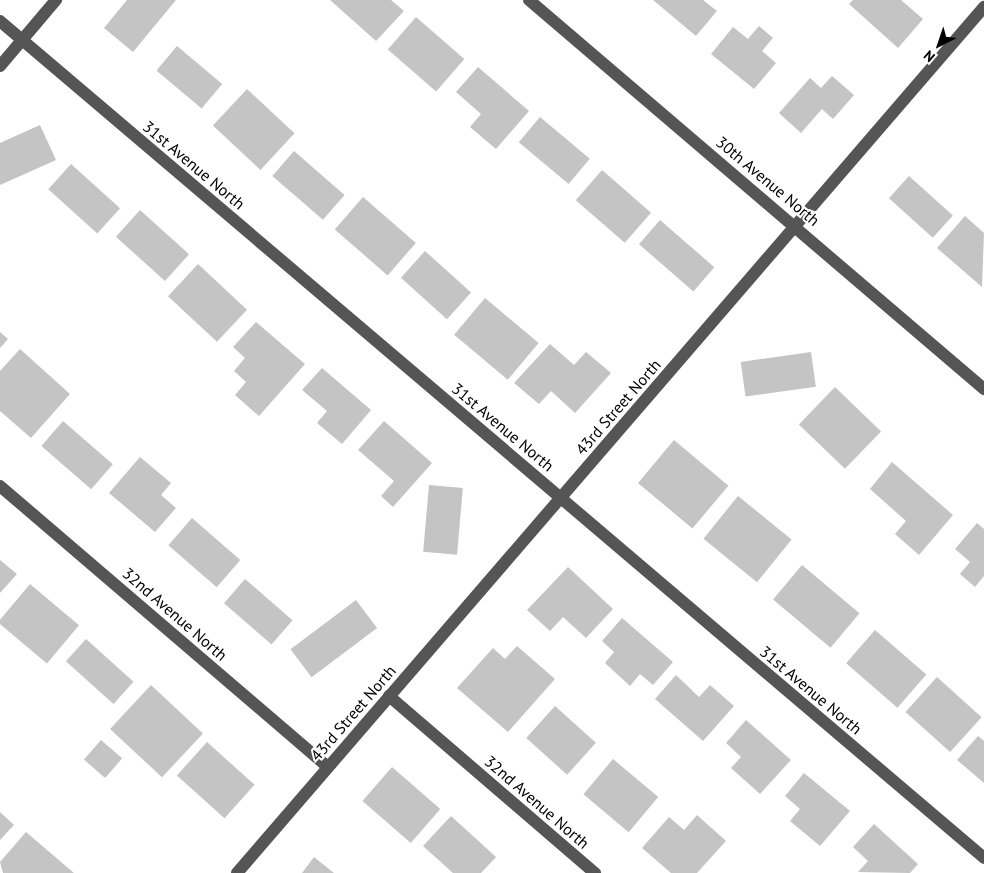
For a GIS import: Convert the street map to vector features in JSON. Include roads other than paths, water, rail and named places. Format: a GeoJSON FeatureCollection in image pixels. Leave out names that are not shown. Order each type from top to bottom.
{"type":"FeatureCollection","features":[{"type":"Feature","properties":{"kind":"street"},"geometry":{"type":"LineString","coordinates":[[0,66],[56,0]]}},
{"type":"Feature","properties":{"kind":"street","name":"30th Avenue North"},"geometry":{"type":"LineString","coordinates":[[529,0],[796,225],[984,389]]}},
{"type":"Feature","properties":{"kind":"street","name":"43rd Street North"},"geometry":{"type":"LineString","coordinates":[[237,873],[984,7]]}},
{"type":"Feature","properties":{"kind":"street","name":"31st Avenue North"},"geometry":{"type":"LineString","coordinates":[[0,21],[984,858]]}},
{"type":"Feature","properties":{"kind":"street","name":"32nd Avenue North"},"geometry":{"type":"LineString","coordinates":[[0,486],[328,767]]}},
{"type":"Feature","properties":{"kind":"street","name":"32nd Avenue North"},"geometry":{"type":"LineString","coordinates":[[389,696],[595,873]]}}]}
